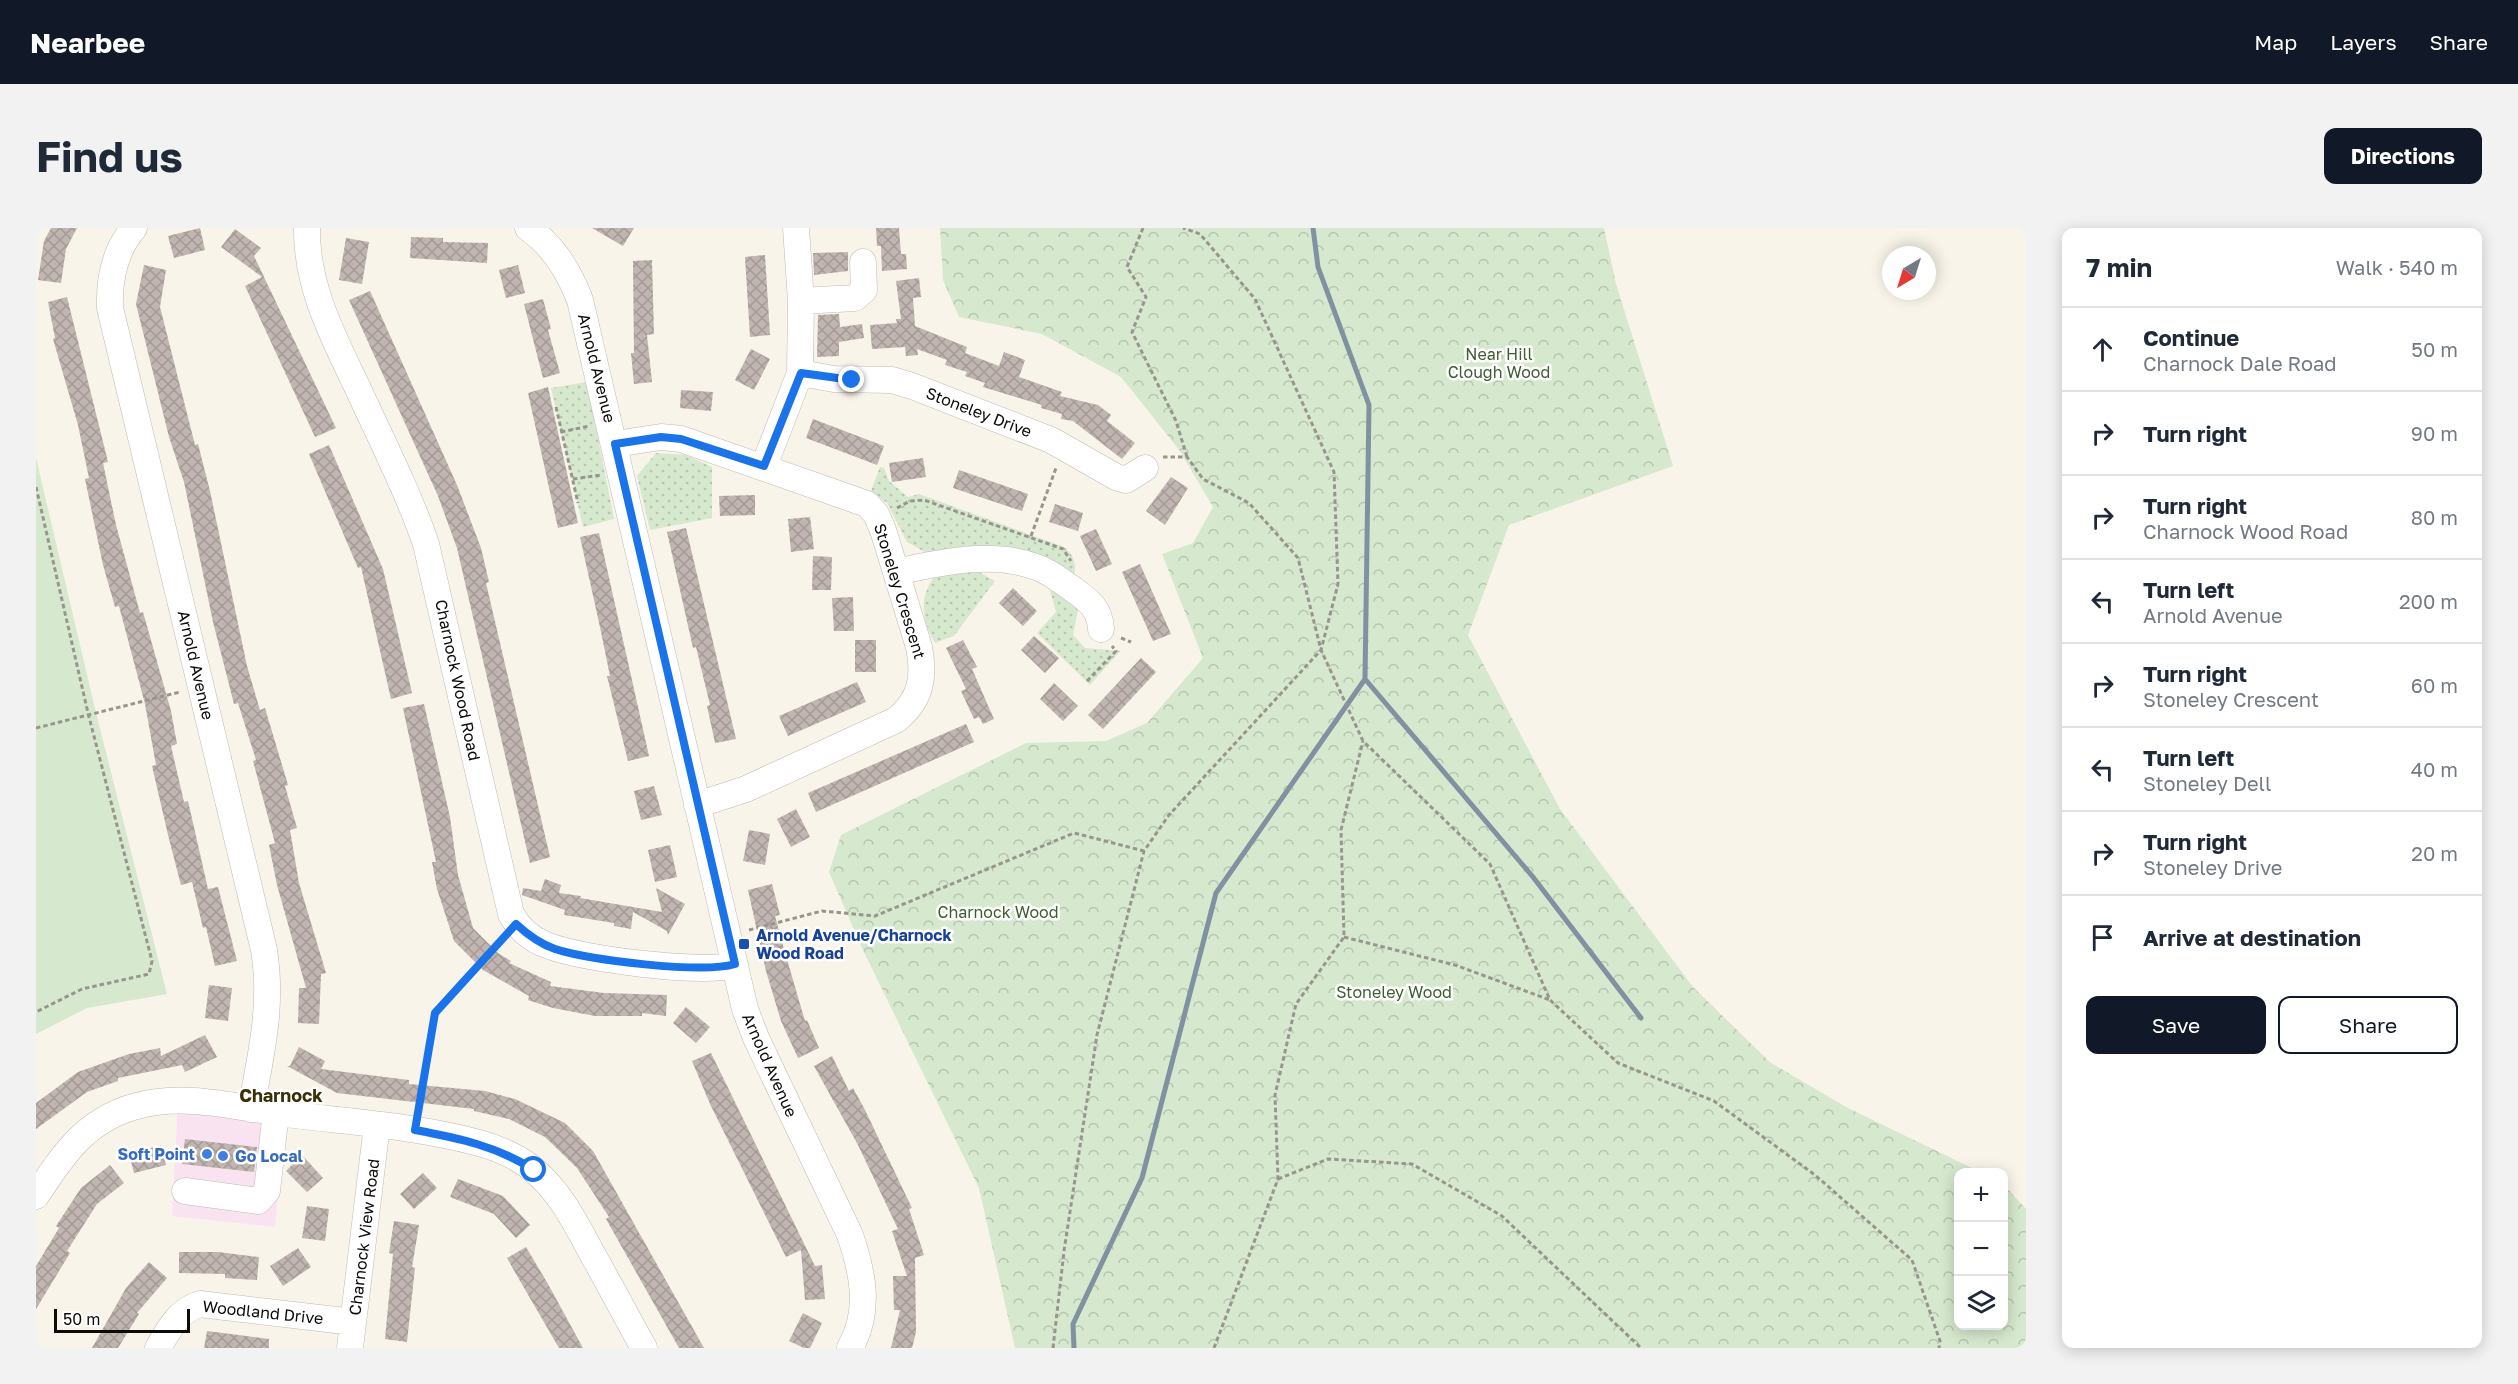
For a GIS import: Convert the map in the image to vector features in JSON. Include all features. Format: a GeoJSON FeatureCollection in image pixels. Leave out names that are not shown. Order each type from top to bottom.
{"type":"FeatureCollection","features":[{"type":"Feature","properties":{"kind":"street","name":"Arnold Avenue"},"geometry":{"type":"LineString","coordinates":[[134,228],[120,248],[114,265],[109,287],[110,308],[264,950],[269,982],[267,1024],[251,1109]]}},
{"type":"Feature","properties":{"kind":"street","name":"Charnock Wood Road"},"geometry":{"type":"LineString","coordinates":[[307,228],[311,268],[320,306],[404,487],[426,544],[511,914],[516,924]]}},
{"type":"Feature","properties":{"kind":"street","name":"Arnold Avenue"},"geometry":{"type":"LineString","coordinates":[[528,228],[552,249],[571,275],[580,300],[745,1009],[756,1038],[850,1235],[860,1264],[864,1293],[862,1316],[850,1348]]}},
{"type":"Feature","properties":{"kind":"street"},"geometry":{"type":"LineString","coordinates":[[764,466],[801,373],[801,301],[796,228]]}},
{"type":"Feature","properties":{"kind":"street"},"geometry":{"type":"LineString","coordinates":[[801,301],[855,298],[861,295],[864,290],[863,262]]}},
{"type":"Feature","properties":{"kind":"street","name":"Stoneley Drive"},"geometry":{"type":"LineString","coordinates":[[801,373],[834,379],[892,380],[1064,447],[1126,480],[1145,468]]}},
{"type":"Feature","properties":{"kind":"street","name":"Stoneley Crescent"},"geometry":{"type":"LineString","coordinates":[[615,444],[661,437],[681,439],[856,497],[867,504],[878,518],[922,663],[920,688],[909,710],[896,720],[746,789],[697,805]]}},
{"type":"Feature","properties":{"kind":"street"},"geometry":{"type":"LineString","coordinates":[[896,572],[953,561],[978,560],[1038,567],[1089,600],[1101,616],[1101,630]]}},
{"type":"Feature","properties":{"kind":"street"},"geometry":{"type":"LineString","coordinates":[[516,924],[541,943],[573,954],[706,969],[735,964]]}},
{"type":"Feature","properties":{"kind":"street"},"geometry":{"type":"LineString","coordinates":[[36,1196],[70,1147],[85,1131],[104,1118],[133,1107],[178,1100],[415,1130],[482,1143],[514,1157],[553,1188],[569,1212],[644,1348]]}},
{"type":"Feature","properties":{"kind":"street"},"geometry":{"type":"LineString","coordinates":[[184,1191],[258,1201],[263,1197],[267,1191],[276,1112]]}},
{"type":"Feature","properties":{"kind":"street","name":"Charnock View Road"},"geometry":{"type":"LineString","coordinates":[[350,1348],[377,1125]]}},
{"type":"Feature","properties":{"kind":"street","name":"Woodland Drive"},"geometry":{"type":"LineString","coordinates":[[158,1348],[178,1317],[187,1308],[200,1304],[353,1322]]}},
{"type":"Feature","properties":{"kind":"path"},"geometry":{"type":"LineString","coordinates":[[1143,228],[1127,267],[1146,297],[1132,332],[1176,422],[1187,457],[1203,479],[1249,503],[1298,558],[1320,650],[1363,741],[1490,864],[1550,1000]]}},
{"type":"Feature","properties":{"kind":"path"},"geometry":{"type":"LineString","coordinates":[[1053,1348],[1064,1251],[1097,1035],[1144,851],[1169,815],[1320,650],[1338,584],[1334,472],[1255,299],[1200,234],[1183,228]]}},
{"type":"Feature","properties":{"kind":"path"},"geometry":{"type":"LineString","coordinates":[[556,407],[578,503]]}},
{"type":"Feature","properties":{"kind":"path"},"geometry":{"type":"LineString","coordinates":[[1031,536],[1064,447]]}},
{"type":"Feature","properties":{"kind":"path"},"geometry":{"type":"LineString","coordinates":[[1145,468],[1166,456],[1187,457]]}},
{"type":"Feature","properties":{"kind":"path"},"geometry":{"type":"LineString","coordinates":[[36,487],[88,713],[152,961],[149,974],[82,989],[36,1012]]}},
{"type":"Feature","properties":{"kind":"path"},"geometry":{"type":"LineString","coordinates":[[878,518],[910,501],[924,500],[1031,536],[1063,549],[1071,559],[1071,568],[1063,582]]}},
{"type":"Feature","properties":{"kind":"path"},"geometry":{"type":"LineString","coordinates":[[1087,681],[1116,651],[1101,630]]}},
{"type":"Feature","properties":{"kind":"path"},"geometry":{"type":"LineString","coordinates":[[36,728],[88,713],[201,687]]}},
{"type":"Feature","properties":{"kind":"path"},"geometry":{"type":"LineString","coordinates":[[1214,1348],[1278,1179],[1275,1095],[1296,1004],[1344,937],[1341,830],[1363,741]]}},
{"type":"Feature","properties":{"kind":"path"},"geometry":{"type":"LineString","coordinates":[[727,936],[822,911],[875,916],[1074,833],[1144,851]]}},
{"type":"Feature","properties":{"kind":"path"},"geometry":{"type":"LineString","coordinates":[[415,1130],[435,1013],[516,924]]}},
{"type":"Feature","properties":{"kind":"path"},"geometry":{"type":"LineString","coordinates":[[1344,937],[1455,965],[1550,1000],[1618,1063],[1714,1101],[1815,1175],[1912,1260],[1940,1341],[1939,1348]]}},
{"type":"Feature","properties":{"kind":"path"},"geometry":{"type":"LineString","coordinates":[[1278,1179],[1328,1159],[1412,1164],[1502,1216],[1641,1348]]}},
{"type":"Feature","properties":{"kind":"shaded area"},"geometry":{"type":"Polygon","coordinates":[[[178,1100],[285,1114],[275,1227],[172,1216],[178,1100]]]}},
{"type":"Feature","properties":{"kind":"green space"},"geometry":{"type":"Polygon","coordinates":[[[940,228],[1604,228],[1616,284],[1673,466],[1509,525],[1468,635],[1560,809],[1693,987],[1771,1063],[1846,1107],[1972,1168],[1954,1168],[1954,1330],[2008,1330],[2008,1189],[2026,1209],[2026,1348],[1015,1348],[979,1188],[862,948],[829,872],[841,835],[1026,743],[1106,741],[1147,723],[1203,658],[1162,554],[1193,543],[1213,507],[1180,451],[1121,377],[1042,334],[959,317],[943,280],[940,228]]]}},
{"type":"Feature","properties":{"kind":"green space"},"geometry":{"type":"Polygon","coordinates":[[[587,382],[614,519],[583,527],[551,388],[587,382]]]}},
{"type":"Feature","properties":{"kind":"green space"},"geometry":{"type":"Polygon","coordinates":[[[656,453],[686,455],[712,467],[712,518],[650,530],[637,476],[656,453]]]}},
{"type":"Feature","properties":{"kind":"green space"},"geometry":{"type":"Polygon","coordinates":[[[36,458],[96,713],[167,994],[87,1008],[36,1034],[36,458]]]}},
{"type":"Feature","properties":{"kind":"green space"},"geometry":{"type":"Polygon","coordinates":[[[880,467],[884,468],[889,481],[908,497],[919,494],[1064,547],[1074,560],[1074,577],[932,556],[907,542],[887,503],[871,491],[880,467]]]}},
{"type":"Feature","properties":{"kind":"green space"},"geometry":{"type":"Polygon","coordinates":[[[977,571],[995,581],[954,636],[935,643],[927,626],[924,609],[924,601],[930,584],[935,576],[977,571]]]}},
{"type":"Feature","properties":{"kind":"green space"},"geometry":{"type":"Polygon","coordinates":[[[1050,590],[1071,601],[1078,610],[1073,635],[1085,648],[1120,651],[1090,685],[1037,633],[1056,612],[1050,590]]]}},
{"type":"Feature","properties":{"kind":"building"},"geometry":{"type":"Polygon","coordinates":[[[51,228],[77,228],[66,249],[61,283],[38,280],[44,241],[51,228]]]}},
{"type":"Feature","properties":{"kind":"building"},"geometry":{"type":"Polygon","coordinates":[[[200,228],[205,250],[174,258],[168,236],[200,228]]]}},
{"type":"Feature","properties":{"kind":"building"},"geometry":{"type":"Polygon","coordinates":[[[592,228],[634,228],[623,246],[592,228]]]}},
{"type":"Feature","properties":{"kind":"building"},"geometry":{"type":"Polygon","coordinates":[[[876,228],[899,228],[901,254],[906,254],[907,269],[882,271],[881,246],[877,246],[876,228]]]}},
{"type":"Feature","properties":{"kind":"building"},"geometry":{"type":"Polygon","coordinates":[[[235,229],[261,248],[254,256],[336,428],[315,437],[245,286],[262,277],[221,247],[235,229]]]}},
{"type":"Feature","properties":{"kind":"building"},"geometry":{"type":"Polygon","coordinates":[[[411,237],[443,238],[443,242],[488,243],[487,263],[410,258],[411,237]]]}},
{"type":"Feature","properties":{"kind":"building"},"geometry":{"type":"Polygon","coordinates":[[[346,238],[369,242],[362,284],[339,280],[346,238]]]}},
{"type":"Feature","properties":{"kind":"building"},"geometry":{"type":"Polygon","coordinates":[[[848,252],[848,271],[814,275],[813,253],[848,252]]]}},
{"type":"Feature","properties":{"kind":"building"},"geometry":{"type":"Polygon","coordinates":[[[765,255],[770,335],[750,337],[745,257],[765,255]]]}},
{"type":"Feature","properties":{"kind":"building"},"geometry":{"type":"Polygon","coordinates":[[[652,260],[654,334],[647,335],[652,382],[634,384],[631,353],[634,353],[633,261],[652,260]]]}},
{"type":"Feature","properties":{"kind":"building"},"geometry":{"type":"Polygon","coordinates":[[[144,265],[166,270],[160,307],[195,445],[198,444],[210,491],[247,666],[260,710],[265,708],[288,785],[285,786],[297,828],[290,830],[299,883],[326,973],[321,974],[319,1024],[298,1023],[299,988],[306,988],[277,885],[269,845],[275,843],[253,761],[256,760],[238,703],[234,704],[213,622],[184,482],[169,437],[136,304],[144,265]]]}},
{"type":"Feature","properties":{"kind":"building"},"geometry":{"type":"Polygon","coordinates":[[[518,265],[525,293],[506,298],[499,270],[518,265]]]}},
{"type":"Feature","properties":{"kind":"building"},"geometry":{"type":"Polygon","coordinates":[[[919,278],[921,297],[913,298],[915,326],[967,347],[965,353],[999,366],[1004,352],[1025,360],[1019,377],[1062,392],[1060,396],[1098,405],[1111,415],[1107,421],[1135,443],[1122,459],[1073,421],[1061,419],[1062,414],[1041,408],[1042,405],[983,387],[985,383],[965,376],[967,372],[945,365],[947,360],[917,349],[918,355],[906,356],[905,347],[872,349],[870,325],[897,323],[896,319],[901,319],[896,281],[919,278]]]}},
{"type":"Feature","properties":{"kind":"building"},"geometry":{"type":"Polygon","coordinates":[[[370,291],[457,485],[481,548],[489,582],[486,583],[550,857],[530,863],[457,548],[438,496],[349,300],[370,291]]]}},
{"type":"Feature","properties":{"kind":"building"},"geometry":{"type":"Polygon","coordinates":[[[67,297],[108,462],[103,463],[116,525],[140,613],[143,612],[171,711],[177,744],[171,746],[184,802],[188,801],[208,889],[218,887],[237,961],[215,966],[192,882],[181,885],[169,839],[152,766],[156,765],[145,704],[119,606],[115,607],[103,565],[85,479],[89,478],[78,425],[53,339],[55,338],[48,302],[67,297]]]}},
{"type":"Feature","properties":{"kind":"building"},"geometry":{"type":"Polygon","coordinates":[[[543,299],[551,329],[548,330],[560,373],[543,378],[524,304],[543,299]]]}},
{"type":"Feature","properties":{"kind":"building"},"geometry":{"type":"Polygon","coordinates":[[[839,314],[840,327],[862,324],[864,338],[839,342],[839,356],[817,357],[818,315],[839,314]]]}},
{"type":"Feature","properties":{"kind":"building"},"geometry":{"type":"Polygon","coordinates":[[[751,349],[770,359],[754,390],[735,380],[751,349]]]}},
{"type":"Feature","properties":{"kind":"building"},"geometry":{"type":"Polygon","coordinates":[[[548,387],[578,523],[558,528],[528,393],[548,387]]]}},
{"type":"Feature","properties":{"kind":"building"},"geometry":{"type":"Polygon","coordinates":[[[681,390],[713,392],[711,411],[680,408],[681,390]]]}},
{"type":"Feature","properties":{"kind":"building"},"geometry":{"type":"Polygon","coordinates":[[[813,419],[884,446],[877,465],[806,438],[813,419]]]}},
{"type":"Feature","properties":{"kind":"building"},"geometry":{"type":"Polygon","coordinates":[[[329,445],[383,569],[412,693],[391,699],[361,567],[358,568],[309,454],[329,445]]]}},
{"type":"Feature","properties":{"kind":"building"},"geometry":{"type":"Polygon","coordinates":[[[923,458],[926,477],[892,482],[889,463],[923,458]]]}},
{"type":"Feature","properties":{"kind":"building"},"geometry":{"type":"Polygon","coordinates":[[[959,470],[1028,494],[1022,511],[953,488],[959,470]]]}},
{"type":"Feature","properties":{"kind":"building"},"geometry":{"type":"Polygon","coordinates":[[[1171,477],[1188,488],[1165,525],[1146,511],[1171,477]]]}},
{"type":"Feature","properties":{"kind":"building"},"geometry":{"type":"Polygon","coordinates":[[[755,495],[755,515],[720,516],[719,496],[755,495]]]}},
{"type":"Feature","properties":{"kind":"building"},"geometry":{"type":"Polygon","coordinates":[[[1055,504],[1083,513],[1078,531],[1049,522],[1055,504]]]}},
{"type":"Feature","properties":{"kind":"building"},"geometry":{"type":"Polygon","coordinates":[[[810,517],[814,549],[791,552],[788,519],[810,517]]]}},
{"type":"Feature","properties":{"kind":"building"},"geometry":{"type":"Polygon","coordinates":[[[686,528],[736,739],[715,743],[707,706],[710,705],[696,647],[693,648],[667,532],[686,528]]]}},
{"type":"Feature","properties":{"kind":"building"},"geometry":{"type":"Polygon","coordinates":[[[1096,529],[1112,564],[1096,571],[1080,536],[1096,529]]]}},
{"type":"Feature","properties":{"kind":"building"},"geometry":{"type":"Polygon","coordinates":[[[599,533],[649,756],[628,761],[607,676],[610,676],[580,537],[599,533]]]}},
{"type":"Feature","properties":{"kind":"building"},"geometry":{"type":"Polygon","coordinates":[[[813,556],[832,557],[831,590],[812,590],[813,556]]]}},
{"type":"Feature","properties":{"kind":"building"},"geometry":{"type":"Polygon","coordinates":[[[1140,564],[1171,634],[1153,641],[1122,572],[1140,564]]]}},
{"type":"Feature","properties":{"kind":"building"},"geometry":{"type":"Polygon","coordinates":[[[1013,588],[1037,611],[1023,626],[999,603],[1013,588]]]}},
{"type":"Feature","properties":{"kind":"building"},"geometry":{"type":"Polygon","coordinates":[[[853,597],[854,631],[834,631],[832,598],[853,597]]]}},
{"type":"Feature","properties":{"kind":"building"},"geometry":{"type":"Polygon","coordinates":[[[1034,636],[1059,658],[1045,673],[1021,650],[1034,636]]]}},
{"type":"Feature","properties":{"kind":"building"},"geometry":{"type":"Polygon","coordinates":[[[855,640],[876,640],[876,672],[855,672],[855,640]]]}},
{"type":"Feature","properties":{"kind":"building"},"geometry":{"type":"Polygon","coordinates":[[[963,640],[977,667],[972,669],[994,719],[983,724],[979,717],[974,719],[961,691],[966,689],[946,648],[963,640]]]}},
{"type":"Feature","properties":{"kind":"building"},"geometry":{"type":"Polygon","coordinates":[[[1141,658],[1156,672],[1103,729],[1088,715],[1141,658]]]}},
{"type":"Feature","properties":{"kind":"building"},"geometry":{"type":"Polygon","coordinates":[[[857,682],[866,702],[788,736],[779,716],[857,682]]]}},
{"type":"Feature","properties":{"kind":"building"},"geometry":{"type":"Polygon","coordinates":[[[1054,683],[1078,706],[1063,721],[1040,699],[1054,683]]]}},
{"type":"Feature","properties":{"kind":"building"},"geometry":{"type":"Polygon","coordinates":[[[424,704],[450,817],[458,875],[473,928],[498,953],[511,961],[509,963],[551,982],[550,986],[604,993],[667,995],[666,1016],[642,1013],[642,1016],[595,1016],[553,1008],[528,1000],[529,996],[483,970],[454,941],[437,889],[432,862],[436,862],[403,708],[424,704]]]}},
{"type":"Feature","properties":{"kind":"building"},"geometry":{"type":"Polygon","coordinates":[[[966,724],[974,742],[816,812],[808,793],[966,724]]]}},
{"type":"Feature","properties":{"kind":"building"},"geometry":{"type":"Polygon","coordinates":[[[654,786],[662,815],[641,820],[634,791],[654,786]]]}},
{"type":"Feature","properties":{"kind":"building"},"geometry":{"type":"Polygon","coordinates":[[[796,809],[810,837],[791,847],[777,819],[796,809]]]}},
{"type":"Feature","properties":{"kind":"building"},"geometry":{"type":"Polygon","coordinates":[[[749,830],[770,834],[765,865],[743,861],[749,830]]]}},
{"type":"Feature","properties":{"kind":"building"},"geometry":{"type":"Polygon","coordinates":[[[670,845],[677,877],[655,882],[648,850],[670,845]]]}},
{"type":"Feature","properties":{"kind":"building"},"geometry":{"type":"Polygon","coordinates":[[[545,879],[561,885],[559,893],[581,896],[580,898],[662,912],[656,888],[685,904],[668,935],[667,931],[633,912],[631,929],[614,926],[614,923],[564,915],[565,910],[522,895],[523,888],[541,891],[545,879]]]}},
{"type":"Feature","properties":{"kind":"building"},"geometry":{"type":"Polygon","coordinates":[[[772,884],[780,915],[775,916],[786,956],[805,1021],[807,1020],[819,1048],[798,1058],[781,1021],[766,971],[748,890],[772,884]]]}},
{"type":"Feature","properties":{"kind":"building"},"geometry":{"type":"Polygon","coordinates":[[[209,985],[232,988],[228,1021],[205,1018],[209,985]]]}},
{"type":"Feature","properties":{"kind":"building"},"geometry":{"type":"Polygon","coordinates":[[[686,1007],[710,1027],[696,1043],[673,1023],[686,1007]]]}},
{"type":"Feature","properties":{"kind":"building"},"geometry":{"type":"Polygon","coordinates":[[[205,1035],[217,1057],[185,1072],[182,1065],[118,1078],[118,1081],[87,1092],[36,1129],[36,1103],[78,1072],[129,1054],[160,1048],[161,1056],[205,1035]]]}},
{"type":"Feature","properties":{"kind":"building"},"geometry":{"type":"Polygon","coordinates":[[[299,1047],[325,1061],[321,1069],[409,1080],[409,1084],[485,1091],[515,1099],[565,1123],[593,1151],[704,1348],[679,1348],[606,1219],[609,1217],[577,1168],[545,1137],[509,1119],[474,1111],[474,1109],[337,1093],[287,1066],[290,1066],[299,1047]]]}},
{"type":"Feature","properties":{"kind":"building"},"geometry":{"type":"Polygon","coordinates":[[[711,1053],[815,1266],[822,1265],[825,1299],[805,1300],[801,1250],[786,1257],[710,1104],[692,1061],[711,1053]]]}},
{"type":"Feature","properties":{"kind":"building"},"geometry":{"type":"Polygon","coordinates":[[[832,1056],[849,1091],[853,1088],[864,1108],[912,1208],[909,1209],[924,1255],[915,1258],[916,1332],[912,1348],[891,1348],[900,1310],[894,1310],[893,1276],[907,1276],[892,1231],[898,1229],[858,1145],[814,1066],[832,1056]]]}},
{"type":"Feature","properties":{"kind":"building"},"geometry":{"type":"Polygon","coordinates":[[[185,1139],[257,1147],[254,1172],[182,1164],[185,1139]]]}},
{"type":"Feature","properties":{"kind":"building"},"geometry":{"type":"Polygon","coordinates":[[[161,1145],[166,1165],[134,1173],[129,1154],[161,1145]]]}},
{"type":"Feature","properties":{"kind":"building"},"geometry":{"type":"Polygon","coordinates":[[[302,1155],[323,1178],[307,1192],[286,1171],[302,1155]]]}},
{"type":"Feature","properties":{"kind":"building"},"geometry":{"type":"Polygon","coordinates":[[[110,1165],[124,1183],[97,1204],[67,1251],[70,1253],[36,1309],[36,1266],[59,1228],[56,1226],[81,1188],[110,1165]]]}},
{"type":"Feature","properties":{"kind":"building"},"geometry":{"type":"Polygon","coordinates":[[[423,1173],[437,1188],[414,1209],[400,1194],[423,1173]]]}},
{"type":"Feature","properties":{"kind":"building"},"geometry":{"type":"Polygon","coordinates":[[[458,1179],[503,1196],[530,1225],[516,1238],[494,1214],[450,1197],[458,1179]]]}},
{"type":"Feature","properties":{"kind":"building"},"geometry":{"type":"Polygon","coordinates":[[[307,1206],[329,1209],[325,1241],[302,1238],[307,1206]]]}},
{"type":"Feature","properties":{"kind":"building"},"geometry":{"type":"Polygon","coordinates":[[[394,1221],[419,1225],[412,1267],[415,1268],[407,1342],[385,1339],[393,1254],[389,1253],[394,1221]]]}},
{"type":"Feature","properties":{"kind":"building"},"geometry":{"type":"Polygon","coordinates":[[[526,1247],[583,1348],[559,1348],[516,1274],[507,1258],[526,1247]]]}},
{"type":"Feature","properties":{"kind":"building"},"geometry":{"type":"Polygon","coordinates":[[[298,1248],[311,1267],[283,1286],[270,1266],[298,1248]]]}},
{"type":"Feature","properties":{"kind":"building"},"geometry":{"type":"Polygon","coordinates":[[[179,1252],[218,1252],[259,1257],[257,1280],[225,1278],[225,1274],[179,1273],[179,1252]]]}},
{"type":"Feature","properties":{"kind":"building"},"geometry":{"type":"Polygon","coordinates":[[[149,1262],[167,1278],[137,1313],[139,1314],[118,1348],[92,1348],[126,1288],[149,1262]]]}},
{"type":"Feature","properties":{"kind":"building"},"geometry":{"type":"Polygon","coordinates":[[[803,1313],[822,1323],[810,1348],[804,1348],[789,1341],[803,1313]]]}},
{"type":"Feature","properties":{"kind":"building"},"geometry":{"type":"Polygon","coordinates":[[[207,1331],[269,1339],[269,1348],[204,1348],[207,1331]]]}},
{"type":"Feature","properties":{"kind":"waterway"},"geometry":{"type":"LineString","coordinates":[[1074,1348],[1073,1324],[1142,1178],[1216,893],[1365,679],[1369,405],[1318,267],[1313,228]]}},
{"type":"Feature","properties":{"kind":"waterway"},"geometry":{"type":"LineString","coordinates":[[1365,679],[1533,877],[1641,1018]]}},
{"type":"Feature","properties":{"kind":"place","name":"Arnold Avenue/Charnock Wood Road"},"geometry":{"type":"Point","coordinates":[744,944]}},
{"type":"Feature","properties":{"kind":"place","name":"Soft Point"},"geometry":{"type":"Point","coordinates":[207,1154]}},
{"type":"Feature","properties":{"kind":"place","name":"Go Local"},"geometry":{"type":"Point","coordinates":[223,1156]}},
{"type":"Feature","properties":{"kind":"district","name":"Charnock"},"geometry":{"type":"Point","coordinates":[281,1096]}},
{"type":"Feature","properties":{"kind":"route"},"geometry":{"type":"LineString","coordinates":[[534,1170],[514,1157],[482,1143],[415,1130],[435,1013],[516,924],[541,943],[573,954],[706,969],[719,969],[735,964],[615,444],[661,437],[681,439],[764,466],[784,410],[801,373],[852,380]]}},
{"type":"Feature","properties":{"kind":"park label","name":"Near Hill Clough Wood"},"geometry":{"type":"Point","coordinates":[1499,363]}},
{"type":"Feature","properties":{"kind":"park label","name":"Charnock Wood"},"geometry":{"type":"Point","coordinates":[998,912]}},
{"type":"Feature","properties":{"kind":"park label","name":"Stoneley Wood"},"geometry":{"type":"Point","coordinates":[1394,992]}}]}
